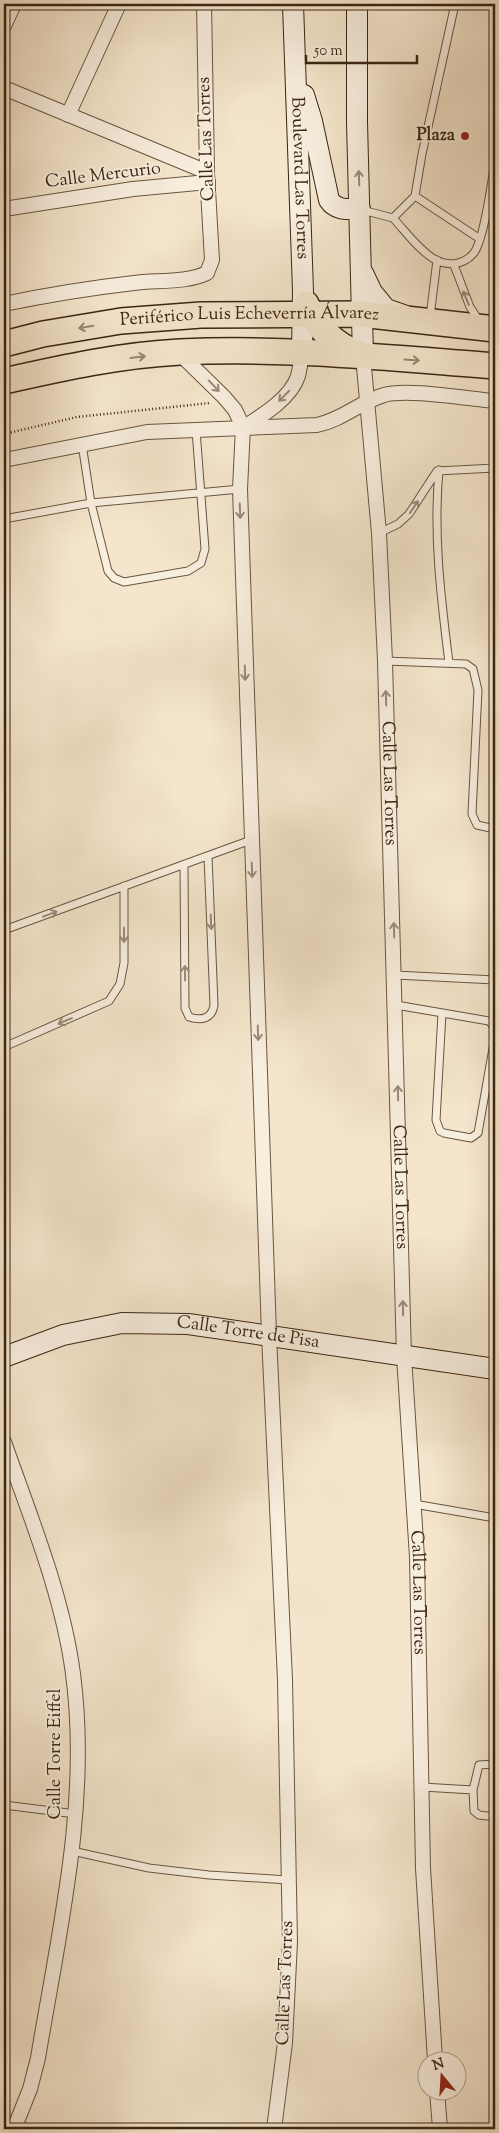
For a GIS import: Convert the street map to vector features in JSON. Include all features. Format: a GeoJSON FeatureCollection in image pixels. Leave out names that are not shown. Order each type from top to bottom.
{"type":"FeatureCollection","features":[{"type":"Feature","properties":{"kind":"highway","name":"Periférico Luis Echeverría Álvarez"},"geometry":{"type":"LineString","coordinates":[[4,344],[42,334],[121,321],[306,309],[422,320],[490,329]]}},
{"type":"Feature","properties":{"kind":"highway"},"geometry":{"type":"LineString","coordinates":[[306,309],[331,338],[345,348],[363,356]]}},
{"type":"Feature","properties":{"kind":"highway","name":"Periférico Luis Echeverría Álvarez"},"geometry":{"type":"LineString","coordinates":[[4,381],[78,364],[178,352],[242,350],[302,352],[495,366]]}},
{"type":"Feature","properties":{"kind":"street"},"geometry":{"type":"LineString","coordinates":[[4,26],[14,4]]}},
{"type":"Feature","properties":{"kind":"street"},"geometry":{"type":"LineString","coordinates":[[68,115],[119,4]]}},
{"type":"Feature","properties":{"kind":"street","name":"Calle Las Torres"},"geometry":{"type":"LineString","coordinates":[[4,304],[133,283],[193,278],[207,273],[212,260],[204,4]]}},
{"type":"Feature","properties":{"kind":"street","name":"Boulevard Las Torres"},"geometry":{"type":"LineString","coordinates":[[293,4],[306,309],[302,352]]}},
{"type":"Feature","properties":{"kind":"street"},"geometry":{"type":"LineString","coordinates":[[345,4],[344,46],[349,97],[357,122]]}},
{"type":"Feature","properties":{"kind":"street"},"geometry":{"type":"LineString","coordinates":[[357,4],[357,122],[362,270],[361,314]]}},
{"type":"Feature","properties":{"kind":"street"},"geometry":{"type":"LineString","coordinates":[[297,72],[312,121],[329,200],[340,209],[360,209]]}},
{"type":"Feature","properties":{"kind":"street"},"geometry":{"type":"LineString","coordinates":[[4,88],[208,177]]}},
{"type":"Feature","properties":{"kind":"street","name":"Calle Mercurio"},"geometry":{"type":"LineString","coordinates":[[4,209],[208,177]]}},
{"type":"Feature","properties":{"kind":"street"},"geometry":{"type":"LineString","coordinates":[[362,270],[372,292],[386,309],[422,320]]}},
{"type":"Feature","properties":{"kind":"street","name":"Calle Las Torres"},"geometry":{"type":"LineString","coordinates":[[361,314],[366,403],[379,533],[385,661],[396,1005],[404,1356],[417,1557],[423,1868],[434,2050]]}},
{"type":"Feature","properties":{"kind":"street"},"geometry":{"type":"LineString","coordinates":[[178,352],[224,397],[235,410],[243,427]]}},
{"type":"Feature","properties":{"kind":"street"},"geometry":{"type":"LineString","coordinates":[[243,427],[261,416],[292,386],[298,376],[302,352]]}},
{"type":"Feature","properties":{"kind":"street"},"geometry":{"type":"LineString","coordinates":[[4,460],[147,432],[326,423],[378,397],[397,392],[495,401]]}},
{"type":"Feature","properties":{"kind":"street","name":"Calle Las Torres"},"geometry":{"type":"LineString","coordinates":[[243,427],[240,489],[269,1335],[285,1680],[290,1942],[285,2043],[274,2129]]}},
{"type":"Feature","properties":{"kind":"street","name":"Calle Torre de Pisa"},"geometry":{"type":"LineString","coordinates":[[4,1357],[63,1335],[122,1323],[188,1324],[495,1369]]}},
{"type":"Feature","properties":{"kind":"street","name":"Calle Torre Eiffel"},"geometry":{"type":"LineString","coordinates":[[4,1442],[64,1622],[74,1674],[77,1726],[76,1814],[72,1851],[38,2058],[28,2096],[14,2129]]}},
{"type":"Feature","properties":{"kind":"street"},"geometry":{"type":"LineString","coordinates":[[438,2100],[440,2129]]}},
{"type":"Feature","properties":{"kind":"lane"},"geometry":{"type":"LineString","coordinates":[[393,218],[415,196],[422,154],[455,4]]}},
{"type":"Feature","properties":{"kind":"lane"},"geometry":{"type":"LineString","coordinates":[[360,209],[393,218],[426,253],[437,260],[454,265],[474,253],[480,239],[495,161]]}},
{"type":"Feature","properties":{"kind":"lane"},"geometry":{"type":"LineString","coordinates":[[415,196],[480,239]]}},
{"type":"Feature","properties":{"kind":"lane"},"geometry":{"type":"LineString","coordinates":[[422,320],[437,260]]}},
{"type":"Feature","properties":{"kind":"lane"},"geometry":{"type":"LineString","coordinates":[[454,265],[470,307],[490,329]]}},
{"type":"Feature","properties":{"kind":"lane"},"geometry":{"type":"LineString","coordinates":[[82,444],[91,503],[108,571],[114,578],[124,582],[188,571],[201,563],[205,549],[196,430]]}},
{"type":"Feature","properties":{"kind":"lane"},"geometry":{"type":"LineString","coordinates":[[379,533],[398,524],[408,514],[432,476],[439,470],[495,468]]}},
{"type":"Feature","properties":{"kind":"lane"},"geometry":{"type":"LineString","coordinates":[[439,470],[436,534],[439,579],[449,663]]}},
{"type":"Feature","properties":{"kind":"lane"},"geometry":{"type":"LineString","coordinates":[[4,519],[91,503],[240,489]]}},
{"type":"Feature","properties":{"kind":"lane"},"geometry":{"type":"LineString","coordinates":[[385,661],[466,664],[473,669],[478,690],[472,814],[478,825],[495,829]]}},
{"type":"Feature","properties":{"kind":"lane"},"geometry":{"type":"LineString","coordinates":[[4,930],[251,840]]}},
{"type":"Feature","properties":{"kind":"lane"},"geometry":{"type":"LineString","coordinates":[[184,865],[185,1008],[189,1017],[196,1020],[208,1018],[212,1014],[214,1006],[208,856]]}},
{"type":"Feature","properties":{"kind":"lane"},"geometry":{"type":"LineString","coordinates":[[4,1046],[109,1001],[120,984],[124,963],[124,886]]}},
{"type":"Feature","properties":{"kind":"lane"},"geometry":{"type":"LineString","coordinates":[[395,975],[495,980]]}},
{"type":"Feature","properties":{"kind":"lane"},"geometry":{"type":"LineString","coordinates":[[396,1005],[489,1022],[495,1028]]}},
{"type":"Feature","properties":{"kind":"lane"},"geometry":{"type":"LineString","coordinates":[[442,1013],[436,1120],[440,1131],[444,1133],[471,1138],[478,1133],[495,1037]]}},
{"type":"Feature","properties":{"kind":"lane"},"geometry":{"type":"LineString","coordinates":[[414,1504],[495,1518]]}},
{"type":"Feature","properties":{"kind":"lane"},"geometry":{"type":"LineString","coordinates":[[495,1764],[479,1765],[474,1790],[474,1811],[480,1815],[495,1817]]}},
{"type":"Feature","properties":{"kind":"lane"},"geometry":{"type":"LineString","coordinates":[[422,1787],[474,1790]]}},
{"type":"Feature","properties":{"kind":"lane"},"geometry":{"type":"LineString","coordinates":[[4,1805],[76,1814]]}},
{"type":"Feature","properties":{"kind":"lane"},"geometry":{"type":"LineString","coordinates":[[72,1851],[149,1868],[209,1876],[288,1880]]}},
{"type":"Feature","properties":{"kind":"place","name":"Plaza"},"geometry":{"type":"Point","coordinates":[465,136]}}]}
